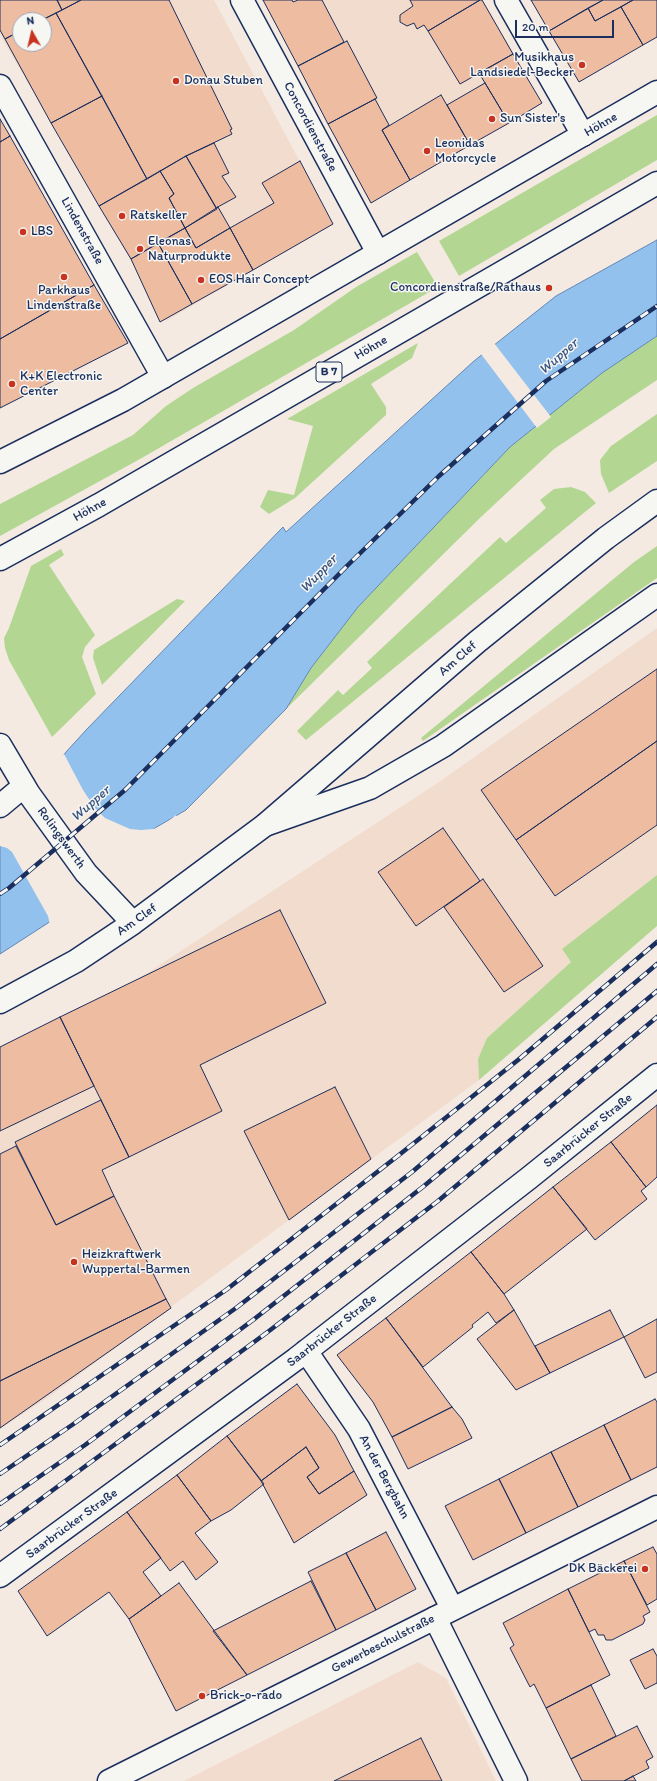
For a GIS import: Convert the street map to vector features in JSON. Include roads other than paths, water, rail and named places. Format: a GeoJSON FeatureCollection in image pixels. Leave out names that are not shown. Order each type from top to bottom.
{"type":"FeatureCollection","features":[{"type":"Feature","properties":{"kind":"street","name":"Concordienstraße"},"geometry":{"type":"LineString","coordinates":[[242,0],[378,253]]}},
{"type":"Feature","properties":{"kind":"street"},"geometry":{"type":"LineString","coordinates":[[506,0],[583,134]]}},
{"type":"Feature","properties":{"kind":"street","name":"Lindenstraße"},"geometry":{"type":"LineString","coordinates":[[0,86],[163,377]]}},
{"type":"Feature","properties":{"kind":"street","name":"Höhne"},"geometry":{"type":"LineString","coordinates":[[0,462],[123,400],[657,92]]}},
{"type":"Feature","properties":{"kind":"street","name":"Höhne"},"geometry":{"type":"LineString","coordinates":[[0,559],[99,505],[657,183]]}},
{"type":"Feature","properties":{"kind":"street","name":"Am Clef"},"geometry":{"type":"LineString","coordinates":[[0,1002],[76,961],[133,923],[265,825],[478,642],[606,538],[657,501]]}},
{"type":"Feature","properties":{"kind":"street","name":"Am Clef"},"geometry":{"type":"LineString","coordinates":[[265,825],[370,788],[443,746],[657,595]]}},
{"type":"Feature","properties":{"kind":"street","name":"Rolingswerth"},"geometry":{"type":"LineString","coordinates":[[0,745],[26,790],[86,873],[133,923]]}},
{"type":"Feature","properties":{"kind":"street"},"geometry":{"type":"LineString","coordinates":[[0,806],[26,790]]}},
{"type":"Feature","properties":{"kind":"street","name":"Saarbrücker Straße"},"geometry":{"type":"LineString","coordinates":[[0,1576],[306,1351],[529,1178],[657,1075]]}},
{"type":"Feature","properties":{"kind":"street","name":"An der Bergbahn"},"geometry":{"type":"LineString","coordinates":[[306,1351],[359,1429],[444,1613],[516,1781]]}},
{"type":"Feature","properties":{"kind":"street","name":"Gewerbeschulstraße"},"geometry":{"type":"LineString","coordinates":[[109,1781],[657,1507]]}},
{"type":"Feature","properties":{"kind":"water","name":"Wupper"},"geometry":{"type":"Polygon","coordinates":[[[657,240],[657,336],[602,373],[510,447],[358,607],[311,668],[286,709],[186,810],[155,828],[145,843],[48,923],[0,954],[0,841],[66,752],[87,729],[283,527],[286,532],[474,361],[556,296],[657,240]]]}},
{"type":"Feature","properties":{"kind":"railway"},"geometry":{"type":"LineString","coordinates":[[0,894],[125,790],[348,565],[439,476],[546,381],[657,306]]}},
{"type":"Feature","properties":{"kind":"railway"},"geometry":{"type":"LineString","coordinates":[[0,1445],[226,1290],[518,1060],[657,942]]}},
{"type":"Feature","properties":{"kind":"railway"},"geometry":{"type":"LineString","coordinates":[[0,1474],[72,1425],[236,1308],[412,1172],[657,964]]}},
{"type":"Feature","properties":{"kind":"railway"},"geometry":{"type":"LineString","coordinates":[[0,1504],[85,1445],[253,1320],[424,1186],[657,991]]}},
{"type":"Feature","properties":{"kind":"railway"},"geometry":{"type":"LineString","coordinates":[[0,1529],[269,1331],[438,1201],[657,1017]]}},
{"type":"Feature","properties":{"kind":"place","name":"Musikhaus Landsiedel-Becker"},"geometry":{"type":"Point","coordinates":[582,65]}},
{"type":"Feature","properties":{"kind":"place","name":"Donau Stuben"},"geometry":{"type":"Point","coordinates":[176,81]}},
{"type":"Feature","properties":{"kind":"place","name":"Sun Sister's"},"geometry":{"type":"Point","coordinates":[492,119]}},
{"type":"Feature","properties":{"kind":"place","name":"Leonidas Motorcycle"},"geometry":{"type":"Point","coordinates":[427,151]}},
{"type":"Feature","properties":{"kind":"place","name":"Ratskeller"},"geometry":{"type":"Point","coordinates":[122,216]}},
{"type":"Feature","properties":{"kind":"place","name":"LBS"},"geometry":{"type":"Point","coordinates":[23,232]}},
{"type":"Feature","properties":{"kind":"place","name":"Eleonas Naturprodukte"},"geometry":{"type":"Point","coordinates":[140,249]}},
{"type":"Feature","properties":{"kind":"place","name":"Parkhaus Lindenstraße"},"geometry":{"type":"Point","coordinates":[64,277]}},
{"type":"Feature","properties":{"kind":"place","name":"EOS Hair Concept"},"geometry":{"type":"Point","coordinates":[201,280]}},
{"type":"Feature","properties":{"kind":"place","name":"Concordienstraße/Rathaus"},"geometry":{"type":"Point","coordinates":[549,288]}},
{"type":"Feature","properties":{"kind":"place","name":"K+K Electronic Center"},"geometry":{"type":"Point","coordinates":[12,384]}},
{"type":"Feature","properties":{"kind":"place","name":"Heizkraftwerk Wuppertal-Barmen"},"geometry":{"type":"Point","coordinates":[74,1262]}},
{"type":"Feature","properties":{"kind":"place","name":"DK Bäckerei"},"geometry":{"type":"Point","coordinates":[645,1569]}},
{"type":"Feature","properties":{"kind":"place","name":"Brick-o-rado"},"geometry":{"type":"Point","coordinates":[202,1696]}}]}
